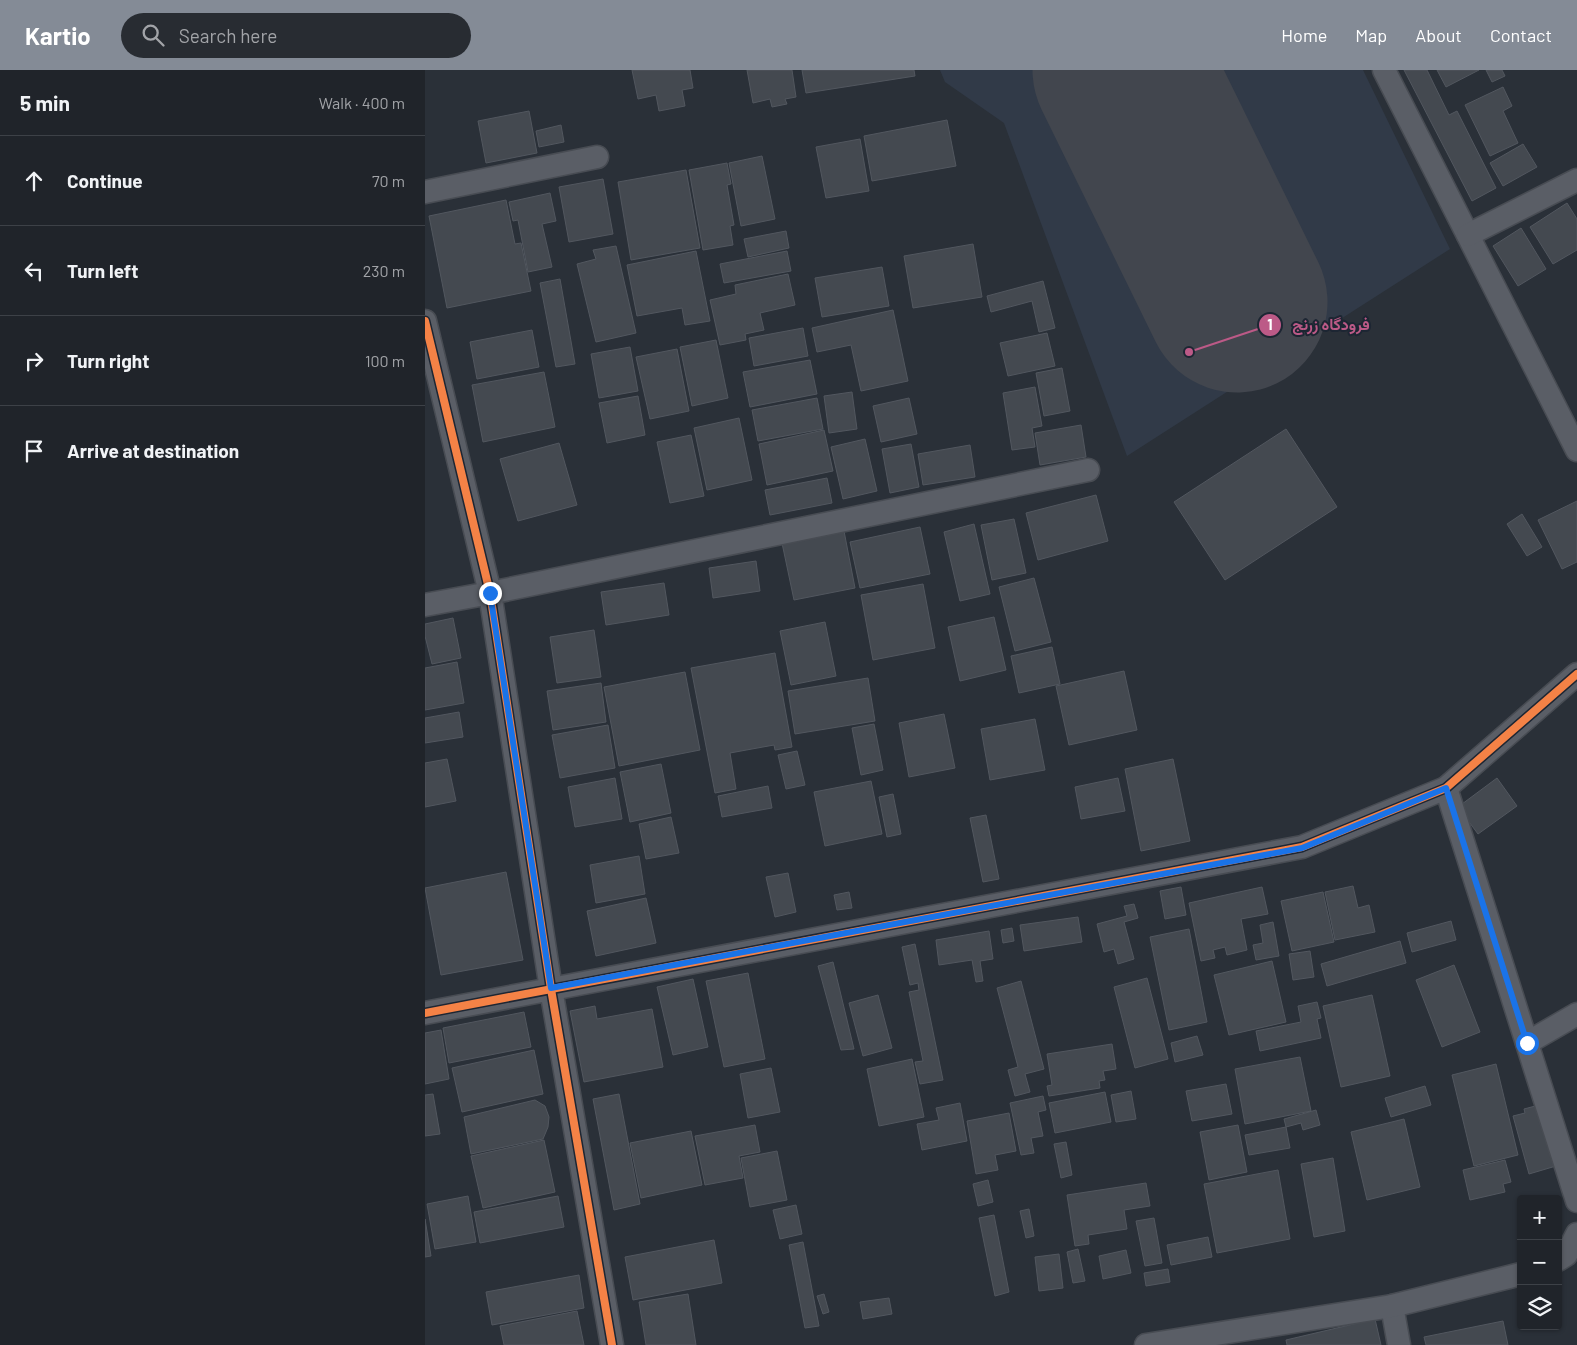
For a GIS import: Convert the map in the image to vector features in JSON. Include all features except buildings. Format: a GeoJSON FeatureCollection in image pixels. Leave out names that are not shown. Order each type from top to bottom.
{"type":"FeatureCollection","features":[{"type":"Feature","properties":{"kind":"street"},"geometry":{"type":"LineString","coordinates":[[1384,70],[1577,450]]}},
{"type":"Feature","properties":{"kind":"street"},"geometry":{"type":"LineString","coordinates":[[425,192],[597,157]]}},
{"type":"Feature","properties":{"kind":"street"},"geometry":{"type":"LineString","coordinates":[[1468,235],[1577,180]]}},
{"type":"Feature","properties":{"kind":"street"},"geometry":{"type":"LineString","coordinates":[[425,321],[490,593],[551,988],[612,1345]]}},
{"type":"Feature","properties":{"kind":"street"},"geometry":{"type":"LineString","coordinates":[[425,605],[1088,470]]}},
{"type":"Feature","properties":{"kind":"street"},"geometry":{"type":"LineString","coordinates":[[425,1013],[1302,848],[1446,788],[1577,674]]}},
{"type":"Feature","properties":{"kind":"street"},"geometry":{"type":"LineString","coordinates":[[1446,788],[1577,1201]]}},
{"type":"Feature","properties":{"kind":"street"},"geometry":{"type":"LineString","coordinates":[[1527,1043],[1577,1014]]}},
{"type":"Feature","properties":{"kind":"street"},"geometry":{"type":"LineString","coordinates":[[1567,1257],[1577,1234]]}},
{"type":"Feature","properties":{"kind":"street"},"geometry":{"type":"LineString","coordinates":[[1146,1345],[1392,1306],[1517,1275]]}},
{"type":"Feature","properties":{"kind":"street"},"geometry":{"type":"LineString","coordinates":[[1392,1306],[1399,1345]]}},
{"type":"Feature","properties":{"kind":"shaded area"},"geometry":{"type":"Polygon","coordinates":[[[940,70],[1363,70],[1450,249],[1127,456],[1004,123],[945,82],[940,70]]]}},
{"type":"Feature","properties":{"kind":"runway"},"geometry":{"type":"LineString","coordinates":[[1123,70],[1237,302]]}},
{"type":"Feature","properties":{"kind":"cycle path"},"geometry":{"type":"LineString","coordinates":[[425,321],[490,593],[551,989],[612,1345]]}},
{"type":"Feature","properties":{"kind":"cycle path"},"geometry":{"type":"LineString","coordinates":[[425,1013],[1302,847],[1446,788],[1577,674]]}},
{"type":"Feature","properties":{"kind":"place","name":"فرودگاه زرنج"},"geometry":{"type":"Point","coordinates":[1189,352]}},
{"type":"Feature","properties":{"kind":"route"},"geometry":{"type":"LineString","coordinates":[[490,593],[551,988],[1302,848],[1446,788],[1527,1043]]}}]}
